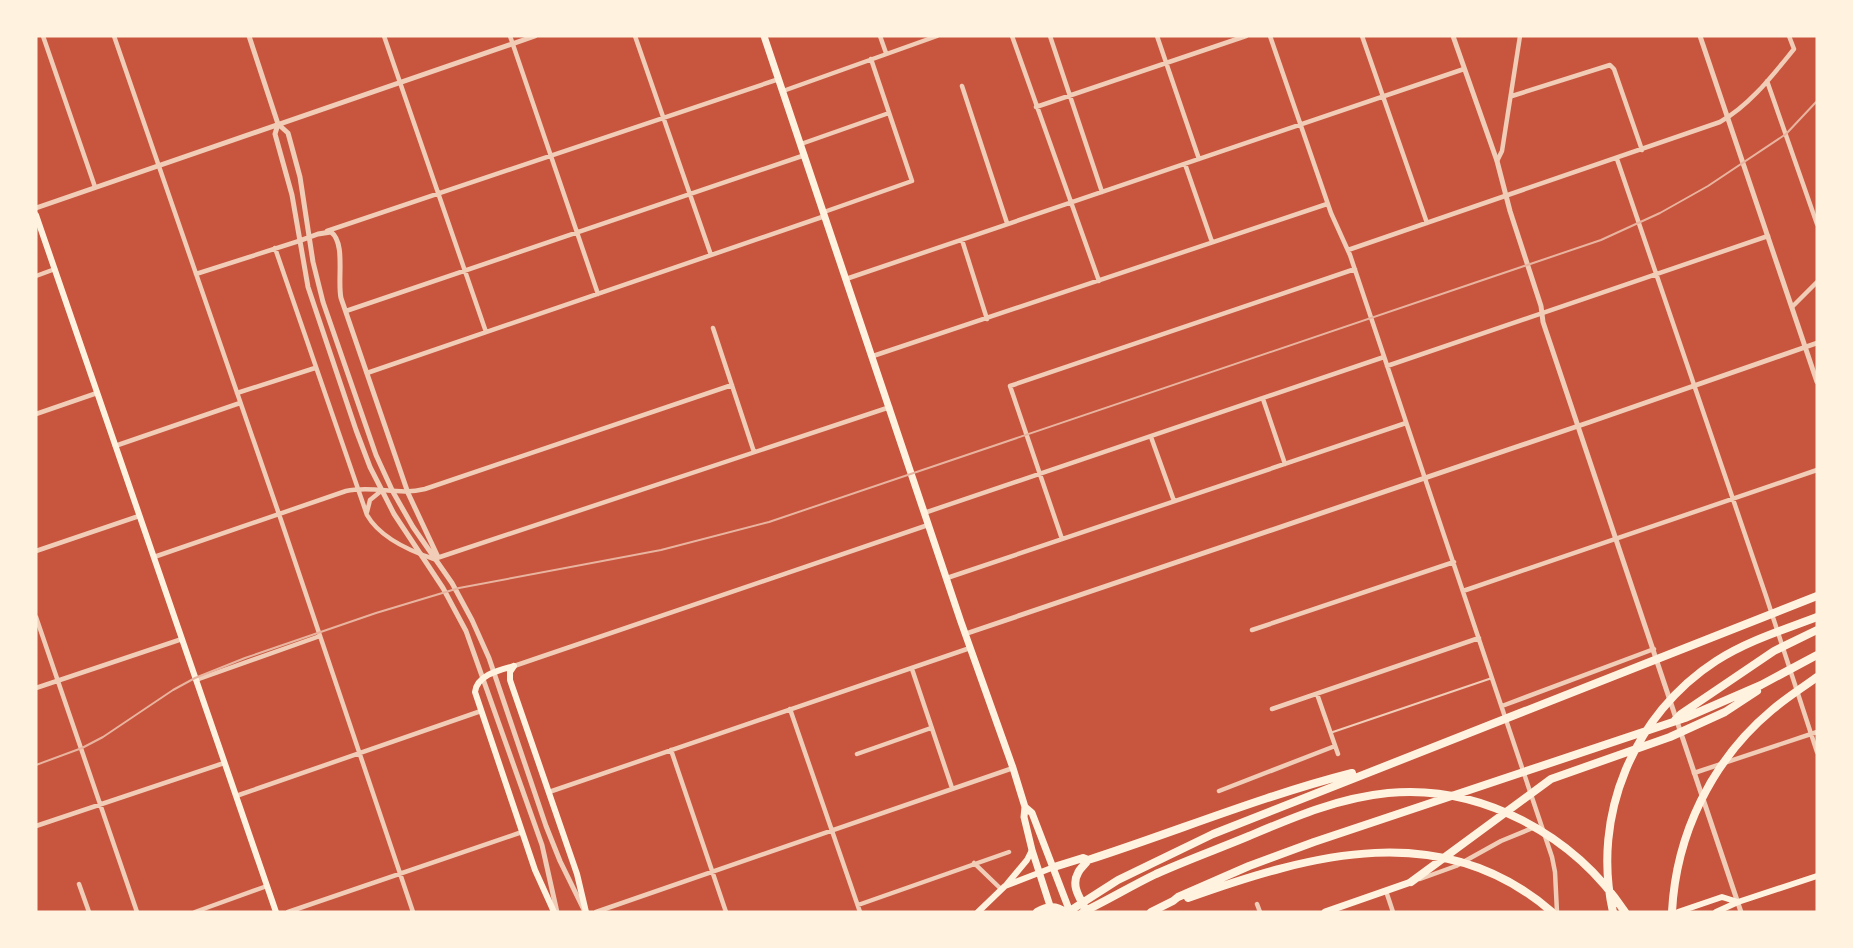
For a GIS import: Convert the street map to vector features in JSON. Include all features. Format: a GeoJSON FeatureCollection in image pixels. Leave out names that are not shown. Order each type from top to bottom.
{"type":"FeatureCollection","features":[{"type":"Feature","properties":{"kind":"highway"},"geometry":{"type":"LineString","coordinates":[[1625,912],[1599,878],[1569,850],[1526,822],[1499,809],[1432,794],[1389,793],[1338,802],[1274,825],[1187,861],[1085,912],[1075,887],[1076,876],[1088,860],[1387,764],[1817,596]]}},
{"type":"Feature","properties":{"kind":"highway"},"geometry":{"type":"LineString","coordinates":[[1613,912],[1607,867],[1612,813],[1624,773],[1649,725],[1685,685],[1716,661],[1740,648],[1817,617]]}},
{"type":"Feature","properties":{"kind":"highway"},"geometry":{"type":"LineString","coordinates":[[1673,723],[1681,714],[1774,651],[1817,630]]}},
{"type":"Feature","properties":{"kind":"highway"},"geometry":{"type":"LineString","coordinates":[[1151,912],[1287,851],[1673,723],[1735,697],[1817,655]]}},
{"type":"Feature","properties":{"kind":"highway"},"geometry":{"type":"LineString","coordinates":[[1411,882],[1551,779],[1648,745],[1711,719],[1745,700],[1785,673]]}},
{"type":"Feature","properties":{"kind":"highway"},"geometry":{"type":"LineString","coordinates":[[1672,912],[1674,885],[1683,846],[1697,807],[1713,778],[1751,730],[1781,702],[1817,677]]}},
{"type":"Feature","properties":{"kind":"highway"},"geometry":{"type":"LineString","coordinates":[[1037,912],[1059,908],[1068,912],[1104,888],[1188,845],[1334,781]]}},
{"type":"Feature","properties":{"kind":"highway"},"geometry":{"type":"LineString","coordinates":[[1177,900],[1288,867],[1383,852],[1436,855],[1475,865],[1524,890],[1552,912]]}},
{"type":"Feature","properties":{"kind":"highway"},"geometry":{"type":"LineString","coordinates":[[1054,867],[1083,858],[1088,860]]}},
{"type":"Feature","properties":{"kind":"main road"},"geometry":{"type":"LineString","coordinates":[[764,36],[1025,807],[1024,817],[1032,850],[1051,909]]}},
{"type":"Feature","properties":{"kind":"main road"},"geometry":{"type":"LineString","coordinates":[[36,215],[276,912]]}},
{"type":"Feature","properties":{"kind":"main road"},"geometry":{"type":"LineString","coordinates":[[514,666],[499,670],[479,681],[475,692],[535,870],[555,912]]}},
{"type":"Feature","properties":{"kind":"main road"},"geometry":{"type":"LineString","coordinates":[[514,666],[510,672],[510,680],[577,874],[586,912]]}},
{"type":"Feature","properties":{"kind":"main road"},"geometry":{"type":"LineString","coordinates":[[1025,807],[1032,813],[1054,867],[1068,912]]}},
{"type":"Feature","properties":{"kind":"main road"},"geometry":{"type":"LineString","coordinates":[[978,912],[1003,888],[1026,861],[1032,850]]}},
{"type":"Feature","properties":{"kind":"main road"},"geometry":{"type":"LineString","coordinates":[[1003,888],[1054,867]]}},
{"type":"Feature","properties":{"kind":"main road"},"geometry":{"type":"LineString","coordinates":[[1716,912],[1738,902],[1817,876]]}},
{"type":"Feature","properties":{"kind":"main road"},"geometry":{"type":"LineString","coordinates":[[1325,912],[1411,882]]}},
{"type":"Feature","properties":{"kind":"main road"},"geometry":{"type":"LineString","coordinates":[[1678,912],[1722,897],[1738,902]]}},
{"type":"Feature","properties":{"kind":"street"},"geometry":{"type":"LineString","coordinates":[[44,36],[94,187]]}},
{"type":"Feature","properties":{"kind":"street"},"geometry":{"type":"LineString","coordinates":[[114,36],[279,513],[413,912]]}},
{"type":"Feature","properties":{"kind":"street"},"geometry":{"type":"LineString","coordinates":[[249,36],[278,124],[288,133],[297,163],[321,295],[376,455],[413,527],[448,577],[478,633],[551,841],[586,912]]}},
{"type":"Feature","properties":{"kind":"street"},"geometry":{"type":"LineString","coordinates":[[384,36],[486,332]]}},
{"type":"Feature","properties":{"kind":"street"},"geometry":{"type":"LineString","coordinates":[[510,36],[598,294]]}},
{"type":"Feature","properties":{"kind":"street"},"geometry":{"type":"LineString","coordinates":[[36,208],[535,36]]}},
{"type":"Feature","properties":{"kind":"street"},"geometry":{"type":"LineString","coordinates":[[635,36],[711,255]]}},
{"type":"Feature","properties":{"kind":"street"},"geometry":{"type":"LineString","coordinates":[[880,36],[886,53]]}},
{"type":"Feature","properties":{"kind":"street"},"geometry":{"type":"LineString","coordinates":[[783,91],[937,36]]}},
{"type":"Feature","properties":{"kind":"street"},"geometry":{"type":"LineString","coordinates":[[1012,36],[1100,281]]}},
{"type":"Feature","properties":{"kind":"street"},"geometry":{"type":"LineString","coordinates":[[1050,36],[1102,192]]}},
{"type":"Feature","properties":{"kind":"street"},"geometry":{"type":"LineString","coordinates":[[1157,36],[1199,159]]}},
{"type":"Feature","properties":{"kind":"street"},"geometry":{"type":"LineString","coordinates":[[1036,106],[1246,36]]}},
{"type":"Feature","properties":{"kind":"street"},"geometry":{"type":"LineString","coordinates":[[1270,36],[1327,204],[1348,250],[1542,825],[1554,866],[1557,912]]}},
{"type":"Feature","properties":{"kind":"street"},"geometry":{"type":"LineString","coordinates":[[1362,36],[1427,223]]}},
{"type":"Feature","properties":{"kind":"street"},"geometry":{"type":"LineString","coordinates":[[1453,36],[1497,161],[1578,426],[1741,912]]}},
{"type":"Feature","properties":{"kind":"street"},"geometry":{"type":"LineString","coordinates":[[1497,161],[1502,152],[1520,36]]}},
{"type":"Feature","properties":{"kind":"street"},"geometry":{"type":"LineString","coordinates":[[1700,36],[1817,382]]}},
{"type":"Feature","properties":{"kind":"street"},"geometry":{"type":"LineString","coordinates":[[1348,250],[1720,122],[1735,113],[1794,50],[1789,36]]}},
{"type":"Feature","properties":{"kind":"street"},"geometry":{"type":"LineString","coordinates":[[367,373],[711,255],[912,181],[871,58]]}},
{"type":"Feature","properties":{"kind":"street"},"geometry":{"type":"LineString","coordinates":[[1512,96],[1610,65],[1614,69],[1642,150]]}},
{"type":"Feature","properties":{"kind":"street"},"geometry":{"type":"LineString","coordinates":[[846,279],[1464,69]]}},
{"type":"Feature","properties":{"kind":"street"},"geometry":{"type":"LineString","coordinates":[[196,274],[779,79]]}},
{"type":"Feature","properties":{"kind":"street"},"geometry":{"type":"LineString","coordinates":[[1767,81],[1817,224]]}},
{"type":"Feature","properties":{"kind":"street"},"geometry":{"type":"LineString","coordinates":[[962,86],[1007,223]]}},
{"type":"Feature","properties":{"kind":"street"},"geometry":{"type":"LineString","coordinates":[[801,144],[889,113]]}},
{"type":"Feature","properties":{"kind":"street"},"geometry":{"type":"LineString","coordinates":[[278,124],[275,135],[292,195],[308,287],[336,372],[377,482],[404,531],[443,588],[466,631],[542,845],[555,912]]}},
{"type":"Feature","properties":{"kind":"street"},"geometry":{"type":"LineString","coordinates":[[346,311],[805,155]]}},
{"type":"Feature","properties":{"kind":"street"},"geometry":{"type":"LineString","coordinates":[[1617,159],[1817,752]]}},
{"type":"Feature","properties":{"kind":"street"},"geometry":{"type":"LineString","coordinates":[[1185,164],[1212,242]]}},
{"type":"Feature","properties":{"kind":"street"},"geometry":{"type":"LineString","coordinates":[[873,356],[1327,204]]}},
{"type":"Feature","properties":{"kind":"street"},"geometry":{"type":"LineString","coordinates":[[323,233],[333,234],[340,247],[340,292],[346,311],[408,493],[439,559]]}},
{"type":"Feature","properties":{"kind":"street"},"geometry":{"type":"LineString","coordinates":[[1387,366],[1768,236]]}},
{"type":"Feature","properties":{"kind":"street"},"geometry":{"type":"LineString","coordinates":[[962,240],[987,319]]}},
{"type":"Feature","properties":{"kind":"street"},"geometry":{"type":"LineString","coordinates":[[275,248],[367,515],[374,526],[388,537],[418,553],[439,559],[890,407]]}},
{"type":"Feature","properties":{"kind":"street"},"geometry":{"type":"LineString","coordinates":[[1062,539],[1010,386],[1354,269]]}},
{"type":"Feature","properties":{"kind":"street"},"geometry":{"type":"LineString","coordinates":[[36,276],[55,270]]}},
{"type":"Feature","properties":{"kind":"street"},"geometry":{"type":"LineString","coordinates":[[1792,308],[1817,282]]}},
{"type":"Feature","properties":{"kind":"street"},"geometry":{"type":"LineString","coordinates":[[713,328],[754,452]]}},
{"type":"Feature","properties":{"kind":"street"},"geometry":{"type":"LineString","coordinates":[[965,634],[1694,387],[1817,343]]}},
{"type":"Feature","properties":{"kind":"street"},"geometry":{"type":"LineString","coordinates":[[924,513],[1384,357]]}},
{"type":"Feature","properties":{"kind":"street"},"geometry":{"type":"LineString","coordinates":[[237,393],[315,368]]}},
{"type":"Feature","properties":{"kind":"street"},"geometry":{"type":"LineString","coordinates":[[154,557],[342,492],[357,489],[408,493],[436,486],[732,385]]}},
{"type":"Feature","properties":{"kind":"street"},"geometry":{"type":"LineString","coordinates":[[36,414],[97,393]]}},
{"type":"Feature","properties":{"kind":"street"},"geometry":{"type":"LineString","coordinates":[[1263,399],[1285,464]]}},
{"type":"Feature","properties":{"kind":"street"},"geometry":{"type":"LineString","coordinates":[[115,446],[240,403]]}},
{"type":"Feature","properties":{"kind":"street"},"geometry":{"type":"LineString","coordinates":[[947,578],[1407,423]]}},
{"type":"Feature","properties":{"kind":"street"},"geometry":{"type":"LineString","coordinates":[[1151,436],[1173,501]]}},
{"type":"Feature","properties":{"kind":"street"},"geometry":{"type":"LineString","coordinates":[[1463,591],[1817,471]]}},
{"type":"Feature","properties":{"kind":"street"},"geometry":{"type":"LineString","coordinates":[[367,515],[370,500],[382,491]]}},
{"type":"Feature","properties":{"kind":"street"},"geometry":{"type":"LineString","coordinates":[[36,551],[139,516]]}},
{"type":"Feature","properties":{"kind":"street"},"geometry":{"type":"LineString","coordinates":[[514,666],[928,525]]}},
{"type":"Feature","properties":{"kind":"street"},"geometry":{"type":"LineString","coordinates":[[1252,630],[1454,562]]}},
{"type":"Feature","properties":{"kind":"street"},"geometry":{"type":"LineString","coordinates":[[36,616],[137,912]]}},
{"type":"Feature","properties":{"kind":"street"},"geometry":{"type":"LineString","coordinates":[[196,680],[320,636]]}},
{"type":"Feature","properties":{"kind":"street"},"geometry":{"type":"LineString","coordinates":[[1272,709],[1479,638]]}},
{"type":"Feature","properties":{"kind":"street"},"geometry":{"type":"LineString","coordinates":[[36,688],[182,639]]}},
{"type":"Feature","properties":{"kind":"street"},"geometry":{"type":"LineString","coordinates":[[549,792],[970,648]]}},
{"type":"Feature","properties":{"kind":"street"},"geometry":{"type":"LineString","coordinates":[[1502,706],[1654,649]]}},
{"type":"Feature","properties":{"kind":"street"},"geometry":{"type":"LineString","coordinates":[[912,669],[952,788]]}},
{"type":"Feature","properties":{"kind":"street"},"geometry":{"type":"LineString","coordinates":[[1317,694],[1338,754]]}},
{"type":"Feature","properties":{"kind":"street"},"geometry":{"type":"LineString","coordinates":[[790,710],[860,912]]}},
{"type":"Feature","properties":{"kind":"street"},"geometry":{"type":"LineString","coordinates":[[236,796],[481,711]]}},
{"type":"Feature","properties":{"kind":"street"},"geometry":{"type":"LineString","coordinates":[[857,754],[931,728]]}},
{"type":"Feature","properties":{"kind":"street"},"geometry":{"type":"LineString","coordinates":[[1694,773],[1817,732]]}},
{"type":"Feature","properties":{"kind":"street"},"geometry":{"type":"LineString","coordinates":[[1219,791],[1335,746]]}},
{"type":"Feature","properties":{"kind":"street"},"geometry":{"type":"LineString","coordinates":[[671,750],[726,912]]}},
{"type":"Feature","properties":{"kind":"street"},"geometry":{"type":"LineString","coordinates":[[36,826],[224,763]]}},
{"type":"Feature","properties":{"kind":"street"},"geometry":{"type":"LineString","coordinates":[[596,912],[1012,768]]}},
{"type":"Feature","properties":{"kind":"street"},"geometry":{"type":"LineString","coordinates":[[1411,882],[1456,866],[1508,838],[1542,825]]}},
{"type":"Feature","properties":{"kind":"street"},"geometry":{"type":"LineString","coordinates":[[288,912],[522,831]]}},
{"type":"Feature","properties":{"kind":"street"},"geometry":{"type":"LineString","coordinates":[[858,905],[1009,852]]}},
{"type":"Feature","properties":{"kind":"street"},"geometry":{"type":"LineString","coordinates":[[974,864],[1003,888]]}},
{"type":"Feature","properties":{"kind":"street"},"geometry":{"type":"LineString","coordinates":[[80,884],[89,912]]}},
{"type":"Feature","properties":{"kind":"street"},"geometry":{"type":"LineString","coordinates":[[195,912],[267,886]]}},
{"type":"Feature","properties":{"kind":"street"},"geometry":{"type":"LineString","coordinates":[[1386,891],[1393,912]]}},
{"type":"Feature","properties":{"kind":"street"},"geometry":{"type":"LineString","coordinates":[[1257,904],[1260,912]]}},
{"type":"Feature","properties":{"kind":"lane"},"geometry":{"type":"LineString","coordinates":[[1330,733],[1492,678]]}},
{"type":"Feature","properties":{"kind":"railway"},"geometry":{"type":"LineString","coordinates":[[36,765],[82,748],[103,737],[195,678],[245,658],[376,613],[459,588],[661,550],[769,522],[1601,240],[1660,213],[1708,186],[1786,134],[1817,101]]}}]}
